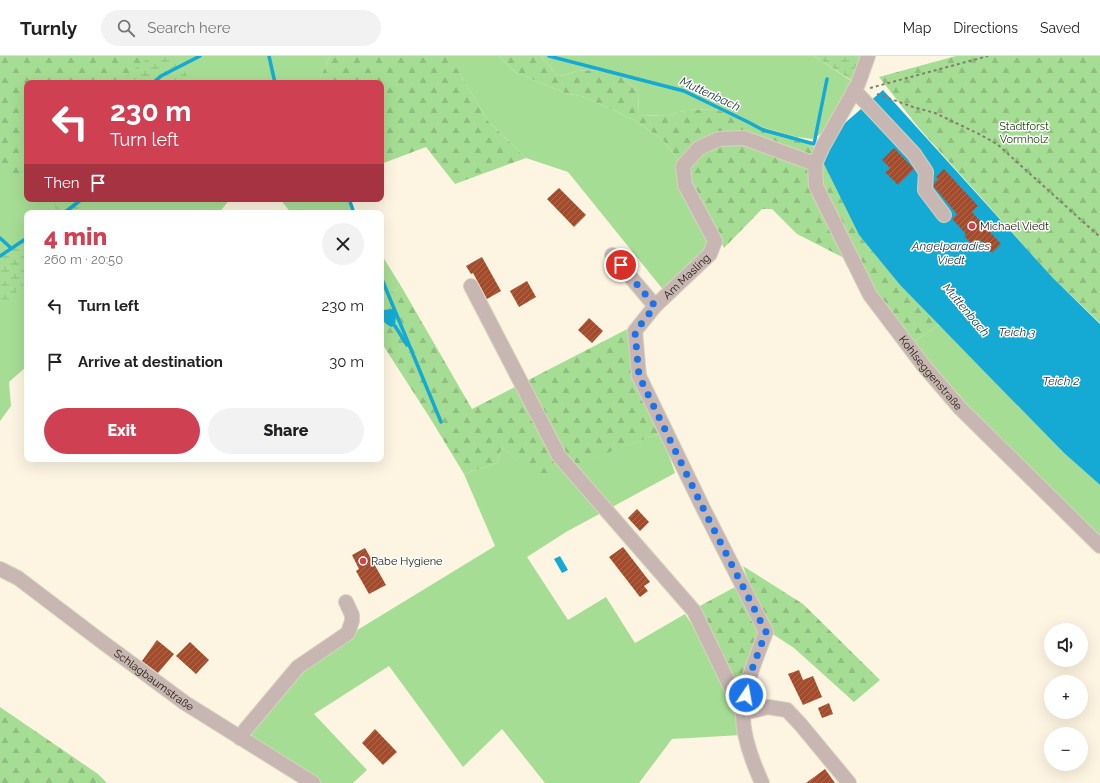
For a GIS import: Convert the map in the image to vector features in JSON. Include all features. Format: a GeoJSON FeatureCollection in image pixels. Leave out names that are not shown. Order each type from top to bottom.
{"type":"FeatureCollection","features":[{"type":"Feature","properties":{"kind":"street"},"geometry":{"type":"LineString","coordinates":[[815,164],[823,146],[858,84],[868,56]]}},
{"type":"Feature","properties":{"kind":"street"},"geometry":{"type":"LineString","coordinates":[[854,90],[914,154],[926,172],[925,190],[944,215]]}},
{"type":"Feature","properties":{"kind":"street","name":"Am Masling"},"geometry":{"type":"LineString","coordinates":[[762,783],[745,734],[743,713],[748,680],[766,632],[704,510],[639,376],[635,332],[655,306],[710,254],[715,241],[685,185],[683,166],[699,148],[719,139],[744,138],[815,164]]}},
{"type":"Feature","properties":{"kind":"street","name":"Kohlseggenstraße"},"geometry":{"type":"LineString","coordinates":[[815,164],[816,186],[870,295],[923,365],[960,408],[1100,546]]}},
{"type":"Feature","properties":{"kind":"street"},"geometry":{"type":"LineString","coordinates":[[612,254],[655,306]]}},
{"type":"Feature","properties":{"kind":"street"},"geometry":{"type":"LineString","coordinates":[[471,286],[559,456],[694,611],[743,713],[768,707],[787,710],[801,724],[849,783]]}},
{"type":"Feature","properties":{"kind":"street","name":"Schlagbaumstraße"},"geometry":{"type":"LineString","coordinates":[[0,568],[18,578],[185,703],[313,783]]}},
{"type":"Feature","properties":{"kind":"street"},"geometry":{"type":"LineString","coordinates":[[240,738],[298,667],[348,633],[352,622],[352,615],[346,602]]}},
{"type":"Feature","properties":{"kind":"path"},"geometry":{"type":"LineString","coordinates":[[988,56],[865,89],[935,114],[997,144],[1100,237]]}},
{"type":"Feature","properties":{"kind":"green space"},"geometry":{"type":"Polygon","coordinates":[[[0,56],[168,56],[147,80],[24,80],[24,174],[21,176],[0,176],[0,56]]]}},
{"type":"Feature","properties":{"kind":"green space"},"geometry":{"type":"Polygon","coordinates":[[[151,56],[176,56],[189,80],[122,80],[151,56]]]}},
{"type":"Feature","properties":{"kind":"green space"},"geometry":{"type":"Polygon","coordinates":[[[168,56],[330,56],[320,80],[147,80],[168,56]]]}},
{"type":"Feature","properties":{"kind":"green space"},"geometry":{"type":"Polygon","coordinates":[[[330,56],[460,56],[460,74],[488,121],[526,158],[455,184],[426,147],[384,163],[384,80],[320,80],[330,56]]]}},
{"type":"Feature","properties":{"kind":"green space"},"geometry":{"type":"Polygon","coordinates":[[[460,56],[499,56],[515,72],[565,93],[585,97],[634,120],[663,140],[683,167],[708,237],[708,248],[665,292],[568,172],[526,158],[488,121],[460,74],[460,56]]]}},
{"type":"Feature","properties":{"kind":"green space"},"geometry":{"type":"Polygon","coordinates":[[[499,56],[541,56],[556,74],[561,76],[577,71],[594,70],[617,72],[638,91],[639,115],[667,116],[686,110],[716,109],[748,123],[797,137],[816,148],[859,235],[900,285],[939,325],[913,342],[848,260],[797,234],[772,209],[762,209],[724,248],[683,167],[663,140],[634,120],[585,97],[565,93],[515,72],[499,56]]]}},
{"type":"Feature","properties":{"kind":"green space"},"geometry":{"type":"Polygon","coordinates":[[[541,56],[814,56],[853,82],[830,129],[812,139],[797,137],[748,123],[716,109],[686,110],[667,116],[639,115],[638,91],[617,72],[594,70],[577,71],[561,76],[556,74],[541,56]]]}},
{"type":"Feature","properties":{"kind":"green space"},"geometry":{"type":"Polygon","coordinates":[[[814,56],[860,56],[854,82],[814,56]]]}},
{"type":"Feature","properties":{"kind":"green space","name":"Stadtforst Vormholz"},"geometry":{"type":"Polygon","coordinates":[[[956,56],[1100,56],[1100,323],[1053,278],[918,127],[879,77],[956,56]]]}},
{"type":"Feature","properties":{"kind":"green space"},"geometry":{"type":"Polygon","coordinates":[[[24,174],[24,202],[228,202],[221,210],[24,210],[24,369],[9,382],[11,406],[0,421],[0,176],[21,176],[24,174]]]}},
{"type":"Feature","properties":{"kind":"green space"},"geometry":{"type":"Polygon","coordinates":[[[56,202],[79,202],[80,210],[55,210],[56,202]]]}},
{"type":"Feature","properties":{"kind":"green space"},"geometry":{"type":"Polygon","coordinates":[[[282,202],[348,202],[353,210],[289,210],[282,202]]]}},
{"type":"Feature","properties":{"kind":"green space"},"geometry":{"type":"Polygon","coordinates":[[[24,241],[24,284],[10,299],[0,300],[0,257],[24,241]]]}},
{"type":"Feature","properties":{"kind":"green space"},"geometry":{"type":"Polygon","coordinates":[[[384,259],[401,286],[384,297],[384,259]]]}},
{"type":"Feature","properties":{"kind":"green space"},"geometry":{"type":"Polygon","coordinates":[[[401,286],[472,409],[637,324],[631,341],[632,378],[661,433],[537,479],[502,447],[497,463],[464,474],[384,347],[384,297],[401,286]]]}},
{"type":"Feature","properties":{"kind":"green space"},"geometry":{"type":"Polygon","coordinates":[[[939,325],[1064,453],[1100,485],[1100,539],[992,434],[913,342],[939,325]]]}},
{"type":"Feature","properties":{"kind":"green space"},"geometry":{"type":"Polygon","coordinates":[[[661,433],[675,473],[566,532],[527,557],[568,620],[606,597],[635,643],[685,614],[702,640],[737,705],[741,735],[672,739],[639,783],[545,783],[502,729],[463,767],[389,666],[314,714],[367,770],[353,783],[319,783],[252,738],[251,728],[301,669],[359,629],[495,546],[464,474],[497,463],[502,447],[537,478],[661,433]]]}},
{"type":"Feature","properties":{"kind":"green space"},"geometry":{"type":"Polygon","coordinates":[[[743,566],[803,604],[880,680],[854,702],[794,648],[765,629],[741,695],[696,608],[748,580],[743,566]]]}},
{"type":"Feature","properties":{"kind":"green space"},"geometry":{"type":"Polygon","coordinates":[[[0,707],[98,774],[107,783],[0,783],[0,707]]]}},
{"type":"Feature","properties":{"kind":"water","name":"Angelparadies Viedt"},"geometry":{"type":"Polygon","coordinates":[[[883,90],[1053,278],[1100,324],[1100,485],[1064,453],[900,285],[859,235],[816,148],[883,90]]]}},
{"type":"Feature","properties":{"kind":"water"},"geometry":{"type":"Polygon","coordinates":[[[394,309],[396,315],[395,326],[391,327],[384,322],[384,310],[394,309]]]}},
{"type":"Feature","properties":{"kind":"water"},"geometry":{"type":"Polygon","coordinates":[[[560,556],[568,570],[562,573],[554,559],[560,556]]]}},
{"type":"Feature","properties":{"kind":"building"},"geometry":{"type":"Polygon","coordinates":[[[894,148],[914,169],[898,185],[885,172],[890,168],[882,160],[894,148]]]}},
{"type":"Feature","properties":{"kind":"building"},"geometry":{"type":"Polygon","coordinates":[[[944,169],[978,206],[972,212],[1001,244],[992,253],[980,240],[974,246],[964,236],[966,234],[952,219],[957,214],[934,187],[934,183],[938,179],[936,177],[944,169]]]}},
{"type":"Feature","properties":{"kind":"building"},"geometry":{"type":"Polygon","coordinates":[[[559,188],[586,215],[574,227],[547,199],[559,188]]]}},
{"type":"Feature","properties":{"kind":"building"},"geometry":{"type":"Polygon","coordinates":[[[482,257],[501,291],[487,299],[473,273],[471,274],[466,266],[482,257]]]}},
{"type":"Feature","properties":{"kind":"building"},"geometry":{"type":"Polygon","coordinates":[[[527,281],[536,297],[519,307],[510,291],[527,281]]]}},
{"type":"Feature","properties":{"kind":"building"},"geometry":{"type":"Polygon","coordinates":[[[589,318],[603,331],[592,343],[578,330],[589,318]]]}},
{"type":"Feature","properties":{"kind":"building"},"geometry":{"type":"Polygon","coordinates":[[[637,509],[649,522],[640,531],[628,518],[637,509]]]}},
{"type":"Feature","properties":{"kind":"building"},"geometry":{"type":"Polygon","coordinates":[[[623,547],[650,582],[644,586],[648,591],[640,597],[609,557],[623,547]]]}},
{"type":"Feature","properties":{"kind":"building"},"geometry":{"type":"Polygon","coordinates":[[[365,548],[386,585],[369,594],[356,571],[359,569],[352,555],[365,548]]]}},
{"type":"Feature","properties":{"kind":"building"},"geometry":{"type":"Polygon","coordinates":[[[157,640],[174,654],[158,673],[142,661],[157,640]]]}},
{"type":"Feature","properties":{"kind":"building"},"geometry":{"type":"Polygon","coordinates":[[[190,642],[209,660],[196,674],[176,656],[190,642]]]}},
{"type":"Feature","properties":{"kind":"building"},"geometry":{"type":"Polygon","coordinates":[[[799,670],[803,680],[813,676],[822,697],[803,705],[788,674],[799,670]]]}},
{"type":"Feature","properties":{"kind":"building"},"geometry":{"type":"Polygon","coordinates":[[[829,703],[833,714],[822,718],[818,708],[829,703]]]}},
{"type":"Feature","properties":{"kind":"building"},"geometry":{"type":"Polygon","coordinates":[[[375,729],[397,752],[383,765],[362,743],[375,729]]]}},
{"type":"Feature","properties":{"kind":"building"},"geometry":{"type":"Polygon","coordinates":[[[825,769],[835,783],[806,783],[825,769]]]}},
{"type":"Feature","properties":{"kind":"waterway","name":"Muttenbach"},"geometry":{"type":"LineString","coordinates":[[156,80],[161,76],[200,56]]}},
{"type":"Feature","properties":{"kind":"waterway"},"geometry":{"type":"LineString","coordinates":[[269,56],[274,80]]}},
{"type":"Feature","properties":{"kind":"waterway","name":"Muttenbach"},"geometry":{"type":"LineString","coordinates":[[549,56],[684,91],[763,130],[814,144],[827,79]]}},
{"type":"Feature","properties":{"kind":"waterway","name":"Muttenbach"},"geometry":{"type":"LineString","coordinates":[[68,210],[78,202]]}},
{"type":"Feature","properties":{"kind":"waterway"},"geometry":{"type":"LineString","coordinates":[[350,202],[353,210]]}},
{"type":"Feature","properties":{"kind":"waterway"},"geometry":{"type":"LineString","coordinates":[[0,238],[11,248]]}},
{"type":"Feature","properties":{"kind":"waterway","name":"Muttenbach"},"geometry":{"type":"LineString","coordinates":[[0,256],[24,240]]}},
{"type":"Feature","properties":{"kind":"waterway"},"geometry":{"type":"LineString","coordinates":[[384,284],[441,422]]}},
{"type":"Feature","properties":{"kind":"waterway"},"geometry":{"type":"LineString","coordinates":[[395,326],[407,345]]}},
{"type":"Feature","properties":{"kind":"place","name":"Michael Viedt"},"geometry":{"type":"Point","coordinates":[972,226]}},
{"type":"Feature","properties":{"kind":"place","name":"Rabe Hygiene"},"geometry":{"type":"Point","coordinates":[363,561]}},
{"type":"Feature","properties":{"kind":"route"},"geometry":{"type":"LineString","coordinates":[[621,265],[655,306],[635,332],[639,376],[704,510],[766,632],[748,680],[746,695]]}},
{"type":"Feature","properties":{"kind":"water label","name":"Teich 3"},"geometry":{"type":"Point","coordinates":[1017,332]}},
{"type":"Feature","properties":{"kind":"water label","name":"Teich 2"},"geometry":{"type":"Point","coordinates":[1061,381]}}]}
